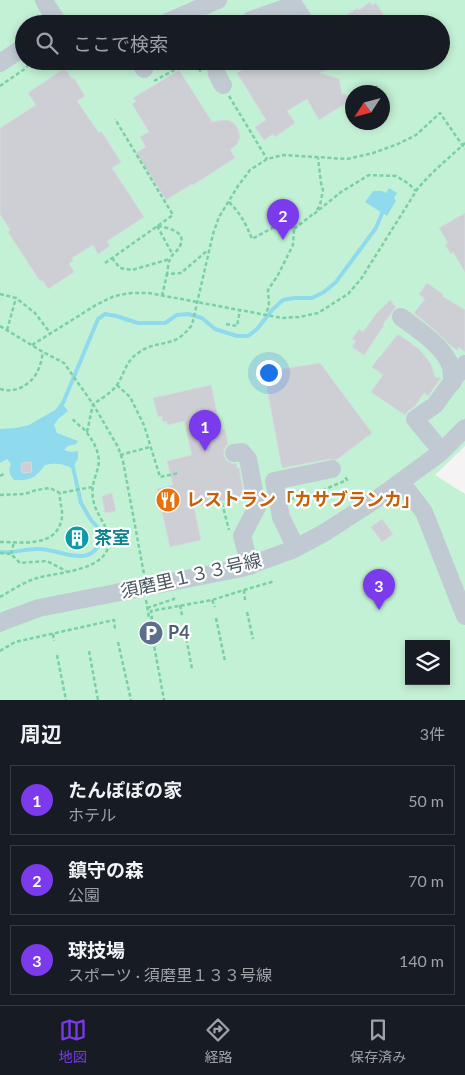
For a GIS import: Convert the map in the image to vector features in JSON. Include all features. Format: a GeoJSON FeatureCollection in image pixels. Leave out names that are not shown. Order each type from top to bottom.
{"type":"FeatureCollection","features":[{"type":"Feature","properties":{"kind":"street"},"geometry":{"type":"LineString","coordinates":[[44,0],[52,15]]}},
{"type":"Feature","properties":{"kind":"street"},"geometry":{"type":"LineString","coordinates":[[184,15],[218,0]]}},
{"type":"Feature","properties":{"kind":"street"},"geometry":{"type":"LineString","coordinates":[[263,15],[293,2],[301,15]]}},
{"type":"Feature","properties":{"kind":"street"},"geometry":{"type":"LineString","coordinates":[[0,63],[15,53]]}},
{"type":"Feature","properties":{"kind":"street"},"geometry":{"type":"LineString","coordinates":[[216,70],[216,75],[223,86]]}},
{"type":"Feature","properties":{"kind":"street"},"geometry":{"type":"LineString","coordinates":[[402,317],[445,354],[451,368],[452,383]]}},
{"type":"Feature","properties":{"kind":"street"},"geometry":{"type":"LineString","coordinates":[[438,446],[414,419],[435,405],[465,364]]}},
{"type":"Feature","properties":{"kind":"street","name":"須磨里１３３号線"},"geometry":{"type":"LineString","coordinates":[[0,623],[39,608],[250,566],[296,548],[324,533],[401,482],[438,446],[465,428]]}},
{"type":"Feature","properties":{"kind":"street"},"geometry":{"type":"LineString","coordinates":[[234,453],[242,452],[248,459],[257,507],[242,536],[250,566]]}},
{"type":"Feature","properties":{"kind":"street"},"geometry":{"type":"LineString","coordinates":[[296,548],[281,517],[274,482],[332,469]]}},
{"type":"Feature","properties":{"kind":"street"},"geometry":{"type":"LineString","coordinates":[[401,482],[424,512],[465,616]]}},
{"type":"Feature","properties":{"kind":"path"},"geometry":{"type":"LineString","coordinates":[[0,86],[23,70]]}},
{"type":"Feature","properties":{"kind":"path"},"geometry":{"type":"LineString","coordinates":[[223,86],[267,159]]}},
{"type":"Feature","properties":{"kind":"path"},"geometry":{"type":"LineString","coordinates":[[87,432],[93,404],[117,385],[131,359],[148,346],[175,340],[186,333],[192,325],[209,249],[219,217],[250,170],[267,159],[283,155],[347,159],[373,153],[398,144],[416,134],[440,114],[464,144],[465,149]]}},
{"type":"Feature","properties":{"kind":"path"},"geometry":{"type":"LineString","coordinates":[[105,263],[173,215],[114,119]]}},
{"type":"Feature","properties":{"kind":"path"},"geometry":{"type":"LineString","coordinates":[[32,346],[96,305],[114,296],[131,293],[149,293],[282,318],[318,313],[348,294],[361,279],[416,191],[432,173],[464,144]]}},
{"type":"Feature","properties":{"kind":"path"},"geometry":{"type":"LineString","coordinates":[[314,214],[320,205],[323,190],[320,183],[318,157]]}},
{"type":"Feature","properties":{"kind":"path"},"geometry":{"type":"LineString","coordinates":[[266,315],[269,304],[268,290],[293,245],[294,229],[341,192],[369,175],[396,176],[416,191]]}},
{"type":"Feature","properties":{"kind":"path"},"geometry":{"type":"LineString","coordinates":[[229,202],[246,224],[252,239],[272,228],[287,225],[294,229]]}},
{"type":"Feature","properties":{"kind":"path"},"geometry":{"type":"LineString","coordinates":[[158,226],[172,228],[178,232],[181,240],[180,246],[170,258],[162,296]]}},
{"type":"Feature","properties":{"kind":"path"},"geometry":{"type":"LineString","coordinates":[[158,226],[173,254]]}},
{"type":"Feature","properties":{"kind":"path"},"geometry":{"type":"LineString","coordinates":[[167,274],[181,273],[209,249]]}},
{"type":"Feature","properties":{"kind":"path"},"geometry":{"type":"LineString","coordinates":[[112,258],[120,268],[132,270],[170,258]]}},
{"type":"Feature","properties":{"kind":"path"},"geometry":{"type":"LineString","coordinates":[[0,294],[16,298],[35,313],[51,334]]}},
{"type":"Feature","properties":{"kind":"path"},"geometry":{"type":"LineString","coordinates":[[7,330],[16,298]]}},
{"type":"Feature","properties":{"kind":"path"},"geometry":{"type":"LineString","coordinates":[[226,324],[237,326],[240,310]]}},
{"type":"Feature","properties":{"kind":"path"},"geometry":{"type":"LineString","coordinates":[[0,326],[64,363],[93,404],[118,447],[144,574]]}},
{"type":"Feature","properties":{"kind":"path"},"geometry":{"type":"LineString","coordinates":[[0,388],[14,390],[22,388],[32,380],[39,370],[43,352]]}},
{"type":"Feature","properties":{"kind":"path"},"geometry":{"type":"LineString","coordinates":[[117,385],[130,397],[144,426],[160,477],[180,473]]}},
{"type":"Feature","properties":{"kind":"path"},"geometry":{"type":"LineString","coordinates":[[0,597],[37,578],[86,567],[102,557],[106,552],[109,542],[108,531],[93,500],[92,487],[99,458],[87,432],[76,424],[71,417]]}},
{"type":"Feature","properties":{"kind":"path"},"geometry":{"type":"LineString","coordinates":[[120,456],[151,447]]}},
{"type":"Feature","properties":{"kind":"path"},"geometry":{"type":"LineString","coordinates":[[0,476],[4,474]]}},
{"type":"Feature","properties":{"kind":"path"},"geometry":{"type":"LineString","coordinates":[[0,495],[25,494],[50,488],[60,493],[92,487]]}},
{"type":"Feature","properties":{"kind":"path"},"geometry":{"type":"LineString","coordinates":[[0,542],[36,542],[49,538],[56,533],[62,518],[60,493]]}},
{"type":"Feature","properties":{"kind":"path"},"geometry":{"type":"LineString","coordinates":[[222,503],[227,524]]}},
{"type":"Feature","properties":{"kind":"path"},"geometry":{"type":"LineString","coordinates":[[11,554],[14,542]]}},
{"type":"Feature","properties":{"kind":"path"},"geometry":{"type":"LineString","coordinates":[[0,553],[11,554],[20,563],[47,561],[67,572]]}},
{"type":"Feature","properties":{"kind":"path"},"geometry":{"type":"LineString","coordinates":[[146,602],[149,620],[152,618],[151,611],[212,600],[275,581]]}},
{"type":"Feature","properties":{"kind":"path"},"geometry":{"type":"LineString","coordinates":[[244,590],[245,600]]}},
{"type":"Feature","properties":{"kind":"path"},"geometry":{"type":"LineString","coordinates":[[166,597],[174,596],[175,606]]}},
{"type":"Feature","properties":{"kind":"path"},"geometry":{"type":"LineString","coordinates":[[147,608],[174,599]]}},
{"type":"Feature","properties":{"kind":"path"},"geometry":{"type":"LineString","coordinates":[[212,600],[214,607]]}},
{"type":"Feature","properties":{"kind":"path"},"geometry":{"type":"LineString","coordinates":[[180,605],[182,615]]}},
{"type":"Feature","properties":{"kind":"path"},"geometry":{"type":"LineString","coordinates":[[247,612],[253,639]]}},
{"type":"Feature","properties":{"kind":"path"},"geometry":{"type":"LineString","coordinates":[[216,618],[225,661]]}},
{"type":"Feature","properties":{"kind":"path"},"geometry":{"type":"LineString","coordinates":[[0,651],[15,642],[114,620],[115,629]]}},
{"type":"Feature","properties":{"kind":"path"},"geometry":{"type":"LineString","coordinates":[[184,626],[192,670]]}},
{"type":"Feature","properties":{"kind":"path"},"geometry":{"type":"LineString","coordinates":[[83,628],[85,634]]}},
{"type":"Feature","properties":{"kind":"path"},"geometry":{"type":"LineString","coordinates":[[53,634],[54,641]]}},
{"type":"Feature","properties":{"kind":"path"},"geometry":{"type":"LineString","coordinates":[[152,634],[164,700]]}},
{"type":"Feature","properties":{"kind":"path"},"geometry":{"type":"LineString","coordinates":[[118,642],[131,700]]}},
{"type":"Feature","properties":{"kind":"path"},"geometry":{"type":"LineString","coordinates":[[89,651],[98,700]]}},
{"type":"Feature","properties":{"kind":"path"},"geometry":{"type":"LineString","coordinates":[[57,655],[66,700]]}},
{"type":"Feature","properties":{"kind":"green space"},"geometry":{"type":"Polygon","coordinates":[[[0,0],[465,0],[465,446],[435,475],[465,494],[465,700],[0,700],[0,0]]]}},
{"type":"Feature","properties":{"kind":"water"},"geometry":{"type":"Polygon","coordinates":[[[389,188],[397,193],[394,198],[396,201],[387,216],[365,202],[373,191],[386,193],[389,188]]]}},
{"type":"Feature","properties":{"kind":"water"},"geometry":{"type":"Polygon","coordinates":[[[61,402],[68,411],[54,425],[57,433],[78,441],[64,450],[78,451],[78,459],[71,468],[58,464],[45,465],[39,473],[32,477],[25,480],[14,480],[10,472],[11,464],[7,459],[0,463],[0,429],[29,425],[55,410],[61,402]]]}},
{"type":"Feature","properties":{"kind":"building"},"geometry":{"type":"Polygon","coordinates":[[[370,2],[372,5],[376,3],[383,15],[347,15],[358,8],[359,10],[370,2]]]}},
{"type":"Feature","properties":{"kind":"building"},"geometry":{"type":"Polygon","coordinates":[[[62,70],[66,70],[72,79],[74,78],[85,96],[77,101],[99,133],[101,131],[121,162],[112,168],[144,217],[107,241],[110,246],[98,254],[93,245],[72,258],[73,261],[69,263],[74,272],[48,289],[42,280],[40,281],[8,232],[10,230],[0,214],[0,128],[36,105],[28,93],[62,70]]]}},
{"type":"Feature","properties":{"kind":"building"},"geometry":{"type":"Polygon","coordinates":[[[179,70],[212,122],[228,120],[234,123],[240,137],[237,144],[230,150],[235,158],[166,200],[136,153],[146,147],[140,137],[149,132],[132,104],[136,101],[133,98],[179,70]]]}},
{"type":"Feature","properties":{"kind":"building"},"geometry":{"type":"Polygon","coordinates":[[[242,70],[325,70],[320,73],[339,79],[342,94],[345,94],[345,104],[319,120],[307,99],[287,111],[295,123],[275,137],[273,134],[264,140],[255,127],[266,120],[237,73],[242,70]]]}},
{"type":"Feature","properties":{"kind":"building"},"geometry":{"type":"Polygon","coordinates":[[[465,213],[465,272],[453,252],[451,254],[445,245],[448,243],[439,228],[465,213]]]}},
{"type":"Feature","properties":{"kind":"building"},"geometry":{"type":"Polygon","coordinates":[[[427,283],[443,294],[442,296],[465,310],[465,352],[459,347],[457,350],[451,346],[414,313],[425,299],[419,294],[427,283]]]}},
{"type":"Feature","properties":{"kind":"building"},"geometry":{"type":"Polygon","coordinates":[[[390,300],[396,307],[364,355],[352,347],[356,341],[352,339],[359,329],[363,332],[376,314],[390,300]]]}},
{"type":"Feature","properties":{"kind":"building"},"geometry":{"type":"Polygon","coordinates":[[[398,334],[419,349],[431,364],[435,377],[441,378],[428,396],[424,393],[415,406],[405,415],[371,392],[383,375],[372,367],[398,334]]]}},
{"type":"Feature","properties":{"kind":"building"},"geometry":{"type":"Polygon","coordinates":[[[320,363],[372,433],[336,460],[330,459],[282,468],[264,372],[320,363]]]}},
{"type":"Feature","properties":{"kind":"building"},"geometry":{"type":"Polygon","coordinates":[[[211,385],[221,430],[225,429],[228,444],[224,449],[224,455],[226,460],[233,464],[236,463],[237,468],[239,468],[244,496],[194,507],[201,540],[170,547],[157,489],[173,485],[167,461],[192,455],[184,421],[167,425],[167,421],[163,422],[162,416],[158,417],[153,398],[211,385]]]}},
{"type":"Feature","properties":{"kind":"building"},"geometry":{"type":"Polygon","coordinates":[[[31,462],[32,472],[22,473],[21,463],[31,462]]]}},
{"type":"Feature","properties":{"kind":"building"},"geometry":{"type":"Polygon","coordinates":[[[112,493],[116,511],[105,513],[102,496],[112,493]]]}},
{"type":"Feature","properties":{"kind":"building"},"geometry":{"type":"Polygon","coordinates":[[[382,519],[393,534],[382,542],[371,527],[382,519]]]}},
{"type":"Feature","properties":{"kind":"building","name":"茶室"},"geometry":{"type":"Polygon","coordinates":[[[75,528],[88,534],[80,551],[65,544],[71,531],[73,532],[75,528]]]}},
{"type":"Feature","properties":{"kind":"waterway"},"geometry":{"type":"LineString","coordinates":[[63,403],[98,319],[105,314],[138,323],[165,323],[177,315],[188,314],[202,318],[215,329],[237,336],[248,336],[257,329],[283,300],[312,298],[324,292],[336,282],[376,228],[383,211]]}},
{"type":"Feature","properties":{"kind":"waterway"},"geometry":{"type":"LineString","coordinates":[[0,552],[39,549],[77,556],[93,552],[99,545],[103,533],[91,520],[81,503],[73,467]]}},
{"type":"Feature","properties":{"kind":"place","name":"鎮守の森"},"geometry":{"type":"Point","coordinates":[283,240]}},
{"type":"Feature","properties":{"kind":"place","name":"たんぽぽの家"},"geometry":{"type":"Point","coordinates":[205,451]}},
{"type":"Feature","properties":{"kind":"place","name":"レストラン「カサブランカ」"},"geometry":{"type":"Point","coordinates":[168,500]}},
{"type":"Feature","properties":{"kind":"place","name":"茶室"},"geometry":{"type":"Point","coordinates":[77,538]}},
{"type":"Feature","properties":{"kind":"place","name":"球技場"},"geometry":{"type":"Point","coordinates":[379,610]}},
{"type":"Feature","properties":{"kind":"place","name":"P4"},"geometry":{"type":"Point","coordinates":[151,633]}}]}
